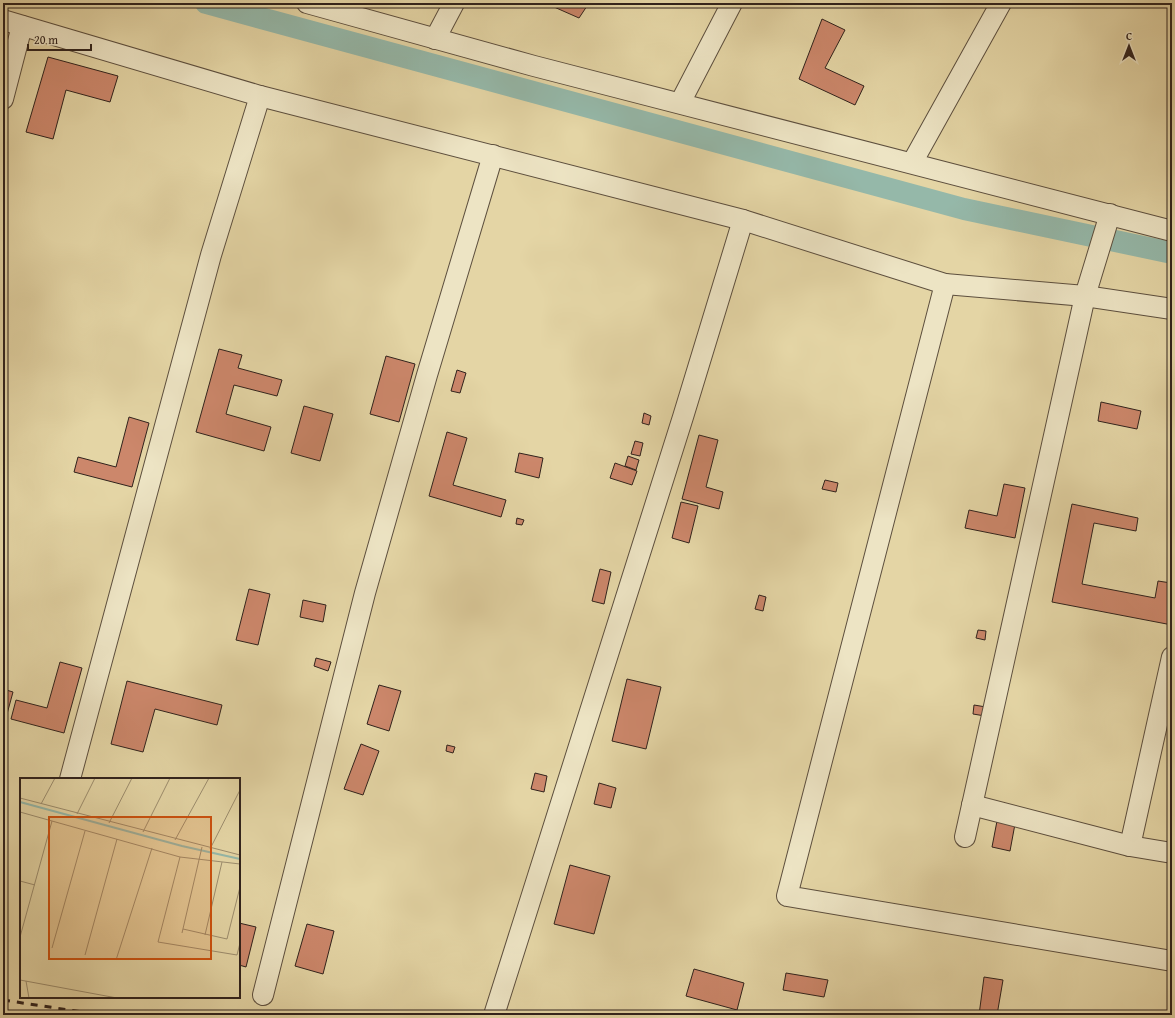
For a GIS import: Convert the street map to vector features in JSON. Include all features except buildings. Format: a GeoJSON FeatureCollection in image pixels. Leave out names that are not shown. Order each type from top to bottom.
{"type":"FeatureCollection","features":[{"type":"Feature","properties":{"kind":"street"},"geometry":{"type":"LineString","coordinates":[[307,3],[534,66],[1110,214],[1171,228]]}},
{"type":"Feature","properties":{"kind":"street"},"geometry":{"type":"LineString","coordinates":[[435,39],[454,3]]}},
{"type":"Feature","properties":{"kind":"street"},"geometry":{"type":"LineString","coordinates":[[680,103],[732,3]]}},
{"type":"Feature","properties":{"kind":"street"},"geometry":{"type":"LineString","coordinates":[[912,163],[1001,3]]}},
{"type":"Feature","properties":{"kind":"street"},"geometry":{"type":"LineString","coordinates":[[3,20],[260,96],[743,220],[945,284],[1085,296],[1172,309]]}},
{"type":"Feature","properties":{"kind":"street"},"geometry":{"type":"LineString","coordinates":[[3,99],[22,26]]}},
{"type":"Feature","properties":{"kind":"street"},"geometry":{"type":"LineString","coordinates":[[70,778],[211,255],[260,96]]}},
{"type":"Feature","properties":{"kind":"street"},"geometry":{"type":"LineString","coordinates":[[263,995],[365,593],[425,382],[493,155]]}},
{"type":"Feature","properties":{"kind":"street"},"geometry":{"type":"LineString","coordinates":[[965,836],[1085,296],[1110,214]]}},
{"type":"Feature","properties":{"kind":"street"},"geometry":{"type":"LineString","coordinates":[[494,1015],[743,220]]}},
{"type":"Feature","properties":{"kind":"street"},"geometry":{"type":"LineString","coordinates":[[945,284],[787,896],[1172,960]]}},
{"type":"Feature","properties":{"kind":"street"},"geometry":{"type":"LineString","coordinates":[[1130,846],[1172,657]]}},
{"type":"Feature","properties":{"kind":"street"},"geometry":{"type":"LineString","coordinates":[[972,805],[1130,846],[1172,853]]}},
{"type":"Feature","properties":{"kind":"waterway"},"geometry":{"type":"LineString","coordinates":[[206,3],[964,209],[1172,253]]}},
{"type":"Feature","properties":{"kind":"railway"},"geometry":{"type":"LineString","coordinates":[[3,1000],[102,1015]]}}]}
